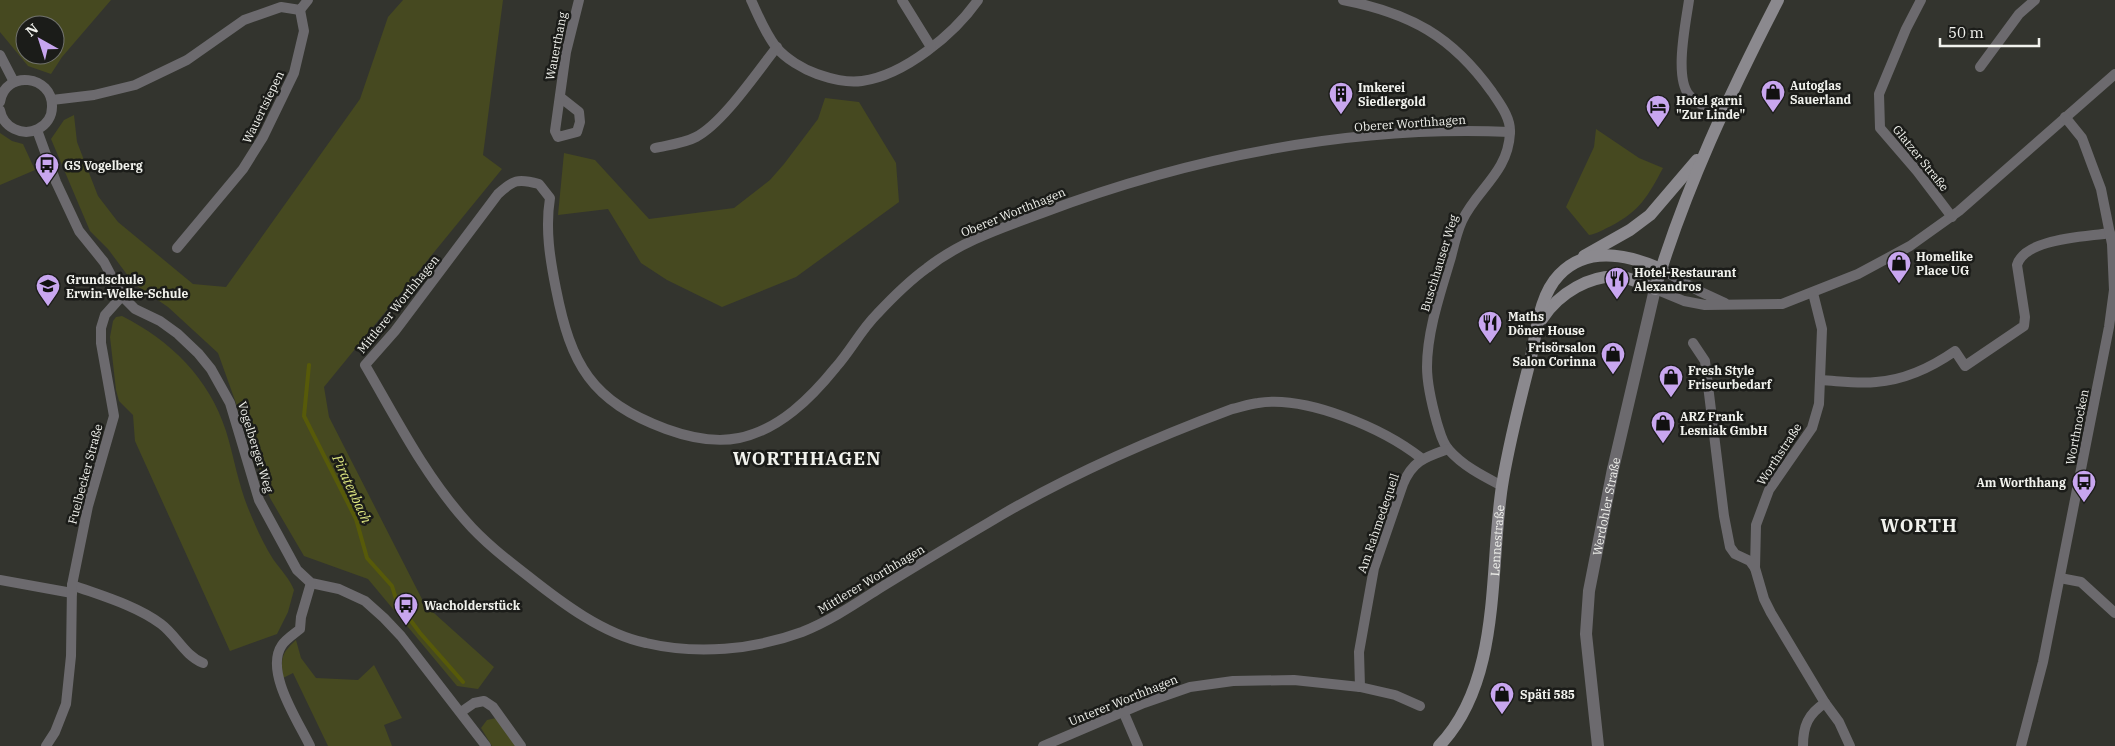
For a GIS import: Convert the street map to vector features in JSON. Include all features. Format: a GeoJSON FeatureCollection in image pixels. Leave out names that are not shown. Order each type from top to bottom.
{"type":"FeatureCollection","features":[{"type":"Feature","properties":{"kind":"main road","name":"Werdohler Straße"},"geometry":{"type":"LineString","coordinates":[[1655,289],[1684,202],[1723,113],[1778,0]]}},
{"type":"Feature","properties":{"kind":"main road"},"geometry":{"type":"LineString","coordinates":[[1560,274],[1580,258],[1614,240],[1650,215],[1706,151]]}},
{"type":"Feature","properties":{"kind":"main road","name":"Lennestraße"},"geometry":{"type":"LineString","coordinates":[[1439,746],[1459,720],[1472,698],[1482,663],[1492,609],[1495,539],[1502,486],[1516,414],[1546,295],[1560,274],[1586,260],[1614,255],[1634,258],[1661,269]]}},
{"type":"Feature","properties":{"kind":"main road","name":"Lennestraße"},"geometry":{"type":"LineString","coordinates":[[1538,328],[1543,317],[1559,299],[1568,292],[1589,282],[1622,277],[1655,289]]}},
{"type":"Feature","properties":{"kind":"street"},"geometry":{"type":"LineString","coordinates":[[52,100],[94,95],[135,85],[187,60],[244,20],[281,8],[300,10],[308,0]]}},
{"type":"Feature","properties":{"kind":"street","name":"Wauerthang"},"geometry":{"type":"LineString","coordinates":[[560,97],[566,52],[579,0]]}},
{"type":"Feature","properties":{"kind":"street"},"geometry":{"type":"LineString","coordinates":[[751,0],[777,47],[808,70],[835,80],[861,81],[882,76],[904,66],[931,48],[955,27],[978,0]]}},
{"type":"Feature","properties":{"kind":"street"},"geometry":{"type":"LineString","coordinates":[[902,0],[931,48]]}},
{"type":"Feature","properties":{"kind":"street","name":"Buschhauser Weg"},"geometry":{"type":"LineString","coordinates":[[1343,0],[1382,9],[1410,19],[1457,50],[1482,79],[1502,107],[1510,132],[1505,158],[1495,176],[1462,221],[1430,336],[1427,366],[1435,416],[1448,449],[1464,464],[1502,486]]}},
{"type":"Feature","properties":{"kind":"street"},"geometry":{"type":"LineString","coordinates":[[1689,0],[1682,63],[1686,89],[1688,95],[1695,101],[1723,113]]}},
{"type":"Feature","properties":{"kind":"street","name":"Glatzer Straße"},"geometry":{"type":"LineString","coordinates":[[1921,0],[1906,29],[1880,94],[1880,128],[1917,171],[1952,217]]}},
{"type":"Feature","properties":{"kind":"street"},"geometry":{"type":"LineString","coordinates":[[1980,67],[2019,14],[2035,0]]}},
{"type":"Feature","properties":{"kind":"street","name":"Wauertsiepen"},"geometry":{"type":"LineString","coordinates":[[177,248],[243,169],[263,138],[294,73],[304,31],[300,10]]}},
{"type":"Feature","properties":{"kind":"street"},"geometry":{"type":"LineString","coordinates":[[655,148],[694,138],[707,131],[719,119],[777,47]]}},
{"type":"Feature","properties":{"kind":"street"},"geometry":{"type":"LineString","coordinates":[[0,55],[14,82]]}},
{"type":"Feature","properties":{"kind":"street"},"geometry":{"type":"LineString","coordinates":[[1655,289],[1693,303],[1782,304],[1858,274],[1895,255],[1952,217],[2008,170],[2115,74]]}},
{"type":"Feature","properties":{"kind":"street"},"geometry":{"type":"LineString","coordinates":[[0,102],[4,91],[14,82],[31,80],[39,82],[52,100],[52,111],[49,119],[37,130],[19,131],[4,121],[0,112]]}},
{"type":"Feature","properties":{"kind":"street","name":"Worthnocken"},"geometry":{"type":"LineString","coordinates":[[2022,746],[2043,662],[2113,306],[2114,256],[2101,189],[2082,138],[2065,118]]}},
{"type":"Feature","properties":{"kind":"street"},"geometry":{"type":"LineString","coordinates":[[37,130],[56,182],[79,231],[104,262],[122,296]]}},
{"type":"Feature","properties":{"kind":"street","name":"Oberer Worthhagen"},"geometry":{"type":"LineString","coordinates":[[550,198],[548,239],[563,325],[577,361],[591,381],[606,396],[646,421],[675,432],[704,439],[738,438],[777,424],[808,398],[836,367],[876,315],[925,269],[954,249],[983,235],[1071,202],[1181,168],[1298,144],[1391,135],[1481,131],[1510,132]]}},
{"type":"Feature","properties":{"kind":"street","name":"Mittlerer Worthhagen"},"geometry":{"type":"LineString","coordinates":[[550,198],[538,184],[528,181],[510,183],[498,194],[390,337],[365,365],[408,441],[464,520],[495,550],[547,592],[606,628],[645,643],[709,651],[759,644],[802,632],[836,616],[992,520],[1075,476],[1208,418],[1259,402],[1290,403],[1360,423],[1405,445],[1422,458]]}},
{"type":"Feature","properties":{"kind":"street"},"geometry":{"type":"LineString","coordinates":[[1821,380],[1876,382],[1899,378],[1917,372],[1955,351],[1965,366],[2024,326],[2025,318],[2018,266],[2019,260],[2028,252],[2045,243],[2112,240]]}},
{"type":"Feature","properties":{"kind":"street"},"geometry":{"type":"LineString","coordinates":[[1661,269],[1699,291],[1729,304]]}},
{"type":"Feature","properties":{"kind":"street","name":"Werdohler Straße"},"geometry":{"type":"LineString","coordinates":[[1598,746],[1586,634],[1589,591],[1613,469],[1655,289]]}},
{"type":"Feature","properties":{"kind":"street","name":"Worthstraße"},"geometry":{"type":"LineString","coordinates":[[1813,293],[1822,323],[1819,404],[1812,428],[1774,483],[1761,508],[1756,524],[1755,568],[1764,599],[1771,613],[1825,703],[1839,722],[1850,746]]}},
{"type":"Feature","properties":{"kind":"street","name":"Vogelberger Weg"},"geometry":{"type":"LineString","coordinates":[[122,296],[135,309],[160,321],[178,334],[198,353],[211,369],[230,403],[259,500],[297,570],[311,583]]}},
{"type":"Feature","properties":{"kind":"street","name":"Fuelbecker Straße"},"geometry":{"type":"LineString","coordinates":[[46,746],[55,732],[66,704],[71,656],[72,589],[90,498],[114,416],[101,343],[102,328],[105,315],[122,296]]}},
{"type":"Feature","properties":{"kind":"street"},"geometry":{"type":"LineString","coordinates":[[1693,343],[1705,360],[1724,516],[1730,547],[1735,554],[1750,561],[1755,568]]}},
{"type":"Feature","properties":{"kind":"street"},"geometry":{"type":"LineString","coordinates":[[1422,458],[1448,449]]}},
{"type":"Feature","properties":{"kind":"street","name":"Am Rahmedequell"},"geometry":{"type":"LineString","coordinates":[[1360,687],[1359,652],[1374,568],[1408,474],[1422,458]]}},
{"type":"Feature","properties":{"kind":"street"},"geometry":{"type":"LineString","coordinates":[[2060,578],[2081,582],[2115,613]]}},
{"type":"Feature","properties":{"kind":"street"},"geometry":{"type":"LineString","coordinates":[[0,580],[72,589],[148,615],[164,626],[193,659],[204,663]]}},
{"type":"Feature","properties":{"kind":"street"},"geometry":{"type":"LineString","coordinates":[[310,746],[279,684],[276,663],[282,645],[300,629],[301,617],[311,583],[339,589],[365,601],[401,636],[486,746]]}},
{"type":"Feature","properties":{"kind":"street","name":"Unterer Worthhagen"},"geometry":{"type":"LineString","coordinates":[[1043,746],[1123,711],[1190,687],[1233,681],[1294,680],[1360,687],[1395,695],[1420,706]]}},
{"type":"Feature","properties":{"kind":"street"},"geometry":{"type":"LineString","coordinates":[[461,712],[474,703],[484,701],[493,707],[521,746]]}},
{"type":"Feature","properties":{"kind":"street"},"geometry":{"type":"LineString","coordinates":[[1803,746],[1804,727],[1810,714],[1825,703]]}},
{"type":"Feature","properties":{"kind":"street"},"geometry":{"type":"LineString","coordinates":[[1123,711],[1138,746]]}},
{"type":"Feature","properties":{"kind":"green space"},"geometry":{"type":"Polygon","coordinates":[[[0,0],[111,0],[65,54],[65,15],[15,15],[15,50],[0,32],[0,0]]]}},
{"type":"Feature","properties":{"kind":"green space"},"geometry":{"type":"Polygon","coordinates":[[[403,0],[503,0],[483,155],[502,169],[324,387],[329,417],[425,605],[494,667],[478,689],[457,686],[368,579],[304,556],[270,498],[218,353],[168,307],[134,284],[108,249],[90,231],[51,139],[64,120],[74,115],[77,142],[98,196],[118,222],[193,284],[226,287],[360,99],[388,17],[403,0]]]}},
{"type":"Feature","properties":{"kind":"green space"},"geometry":{"type":"Polygon","coordinates":[[[27,65],[57,65],[51,74],[27,65]]]}},
{"type":"Feature","properties":{"kind":"green space"},"geometry":{"type":"Polygon","coordinates":[[[825,98],[859,102],[896,163],[899,202],[796,277],[722,307],[667,280],[641,263],[608,209],[558,215],[564,153],[595,160],[649,219],[734,208],[770,180],[784,164],[818,119],[825,98]]]}},
{"type":"Feature","properties":{"kind":"green space"},"geometry":{"type":"Polygon","coordinates":[[[1596,129],[1639,158],[1663,168],[1648,195],[1629,215],[1598,233],[1589,235],[1566,207],[1594,147],[1596,129]]]}},
{"type":"Feature","properties":{"kind":"green space"},"geometry":{"type":"Polygon","coordinates":[[[0,133],[12,141],[23,144],[35,170],[0,185],[0,133]]]}},
{"type":"Feature","properties":{"kind":"green space"},"geometry":{"type":"Polygon","coordinates":[[[122,316],[157,337],[172,349],[199,378],[219,412],[226,431],[241,489],[259,534],[269,553],[294,590],[288,612],[277,634],[230,651],[135,441],[133,415],[119,401],[110,337],[113,321],[116,317],[122,316]]]}},
{"type":"Feature","properties":{"kind":"green space"},"geometry":{"type":"Polygon","coordinates":[[[296,640],[301,658],[316,678],[358,680],[374,665],[402,718],[384,725],[392,746],[328,746],[293,673],[283,678],[283,656],[296,640]]]}},
{"type":"Feature","properties":{"kind":"green space"},"geometry":{"type":"Polygon","coordinates":[[[496,718],[517,746],[492,746],[481,728],[487,720],[496,718]]]}},
{"type":"Feature","properties":{"kind":"waterway","name":"Piratenbach"},"geometry":{"type":"LineString","coordinates":[[309,365],[304,416],[356,519],[367,558],[392,586],[397,602],[420,633],[463,682]]}},
{"type":"Feature","properties":{"kind":"place","name":"Autoglas Sauerland"},"geometry":{"type":"Point","coordinates":[1773,113]}},
{"type":"Feature","properties":{"kind":"place","name":"Imkerei Siedlergold"},"geometry":{"type":"Point","coordinates":[1341,115]}},
{"type":"Feature","properties":{"kind":"place","name":"Hotel garni \"Zur Linde\""},"geometry":{"type":"Point","coordinates":[1658,128]}},
{"type":"Feature","properties":{"kind":"place","name":"GS Vogelberg"},"geometry":{"type":"Point","coordinates":[47,186]}},
{"type":"Feature","properties":{"kind":"place","name":"Homelike Place UG"},"geometry":{"type":"Point","coordinates":[1899,284]}},
{"type":"Feature","properties":{"kind":"place","name":"Hotel-Restaurant Alexandros"},"geometry":{"type":"Point","coordinates":[1617,300]}},
{"type":"Feature","properties":{"kind":"place","name":"Grundschule Erwin-Welke-Schule"},"geometry":{"type":"Point","coordinates":[48,307]}},
{"type":"Feature","properties":{"kind":"place","name":"Maths Döner House"},"geometry":{"type":"Point","coordinates":[1490,344]}},
{"type":"Feature","properties":{"kind":"place","name":"Frisörsalon Salon Corinna"},"geometry":{"type":"Point","coordinates":[1613,375]}},
{"type":"Feature","properties":{"kind":"place","name":"Fresh Style Friseurbedarf"},"geometry":{"type":"Point","coordinates":[1671,398]}},
{"type":"Feature","properties":{"kind":"place","name":"ARZ Frank Lesniak GmbH"},"geometry":{"type":"Point","coordinates":[1663,444]}},
{"type":"Feature","properties":{"kind":"place","name":"Am Worthhang"},"geometry":{"type":"Point","coordinates":[2084,503]}},
{"type":"Feature","properties":{"kind":"place","name":"Wacholderstück"},"geometry":{"type":"Point","coordinates":[406,626]}},
{"type":"Feature","properties":{"kind":"place","name":"Späti 585"},"geometry":{"type":"Point","coordinates":[1502,715]}},
{"type":"Feature","properties":{"kind":"district","name":"WORTHHAGEN"},"geometry":{"type":"Point","coordinates":[807,458]}},
{"type":"Feature","properties":{"kind":"district","name":"WORTH"},"geometry":{"type":"Point","coordinates":[1919,525]}}]}
